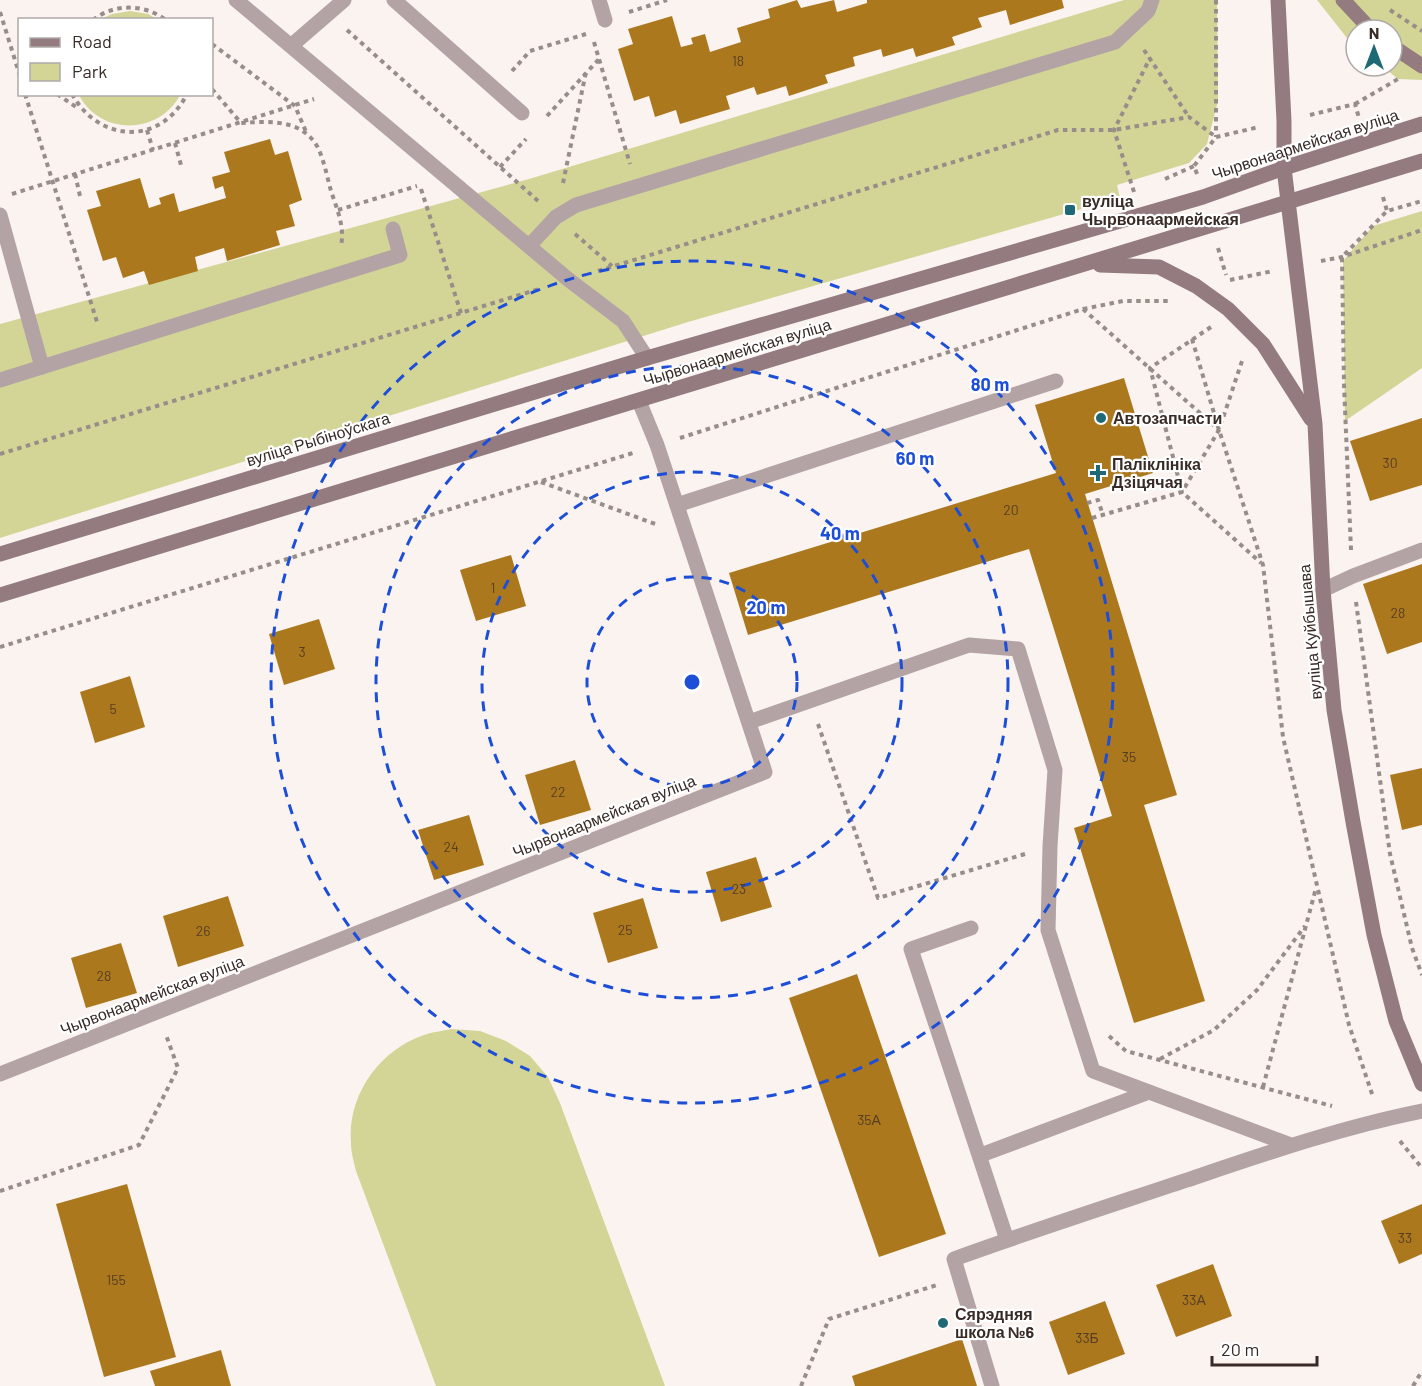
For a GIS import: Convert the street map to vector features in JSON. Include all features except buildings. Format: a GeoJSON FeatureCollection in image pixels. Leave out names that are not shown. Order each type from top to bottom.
{"type":"FeatureCollection","features":[{"type":"Feature","properties":{"kind":"main road","name":"вуліца Куйбышава"},"geometry":{"type":"LineString","coordinates":[[1278,0],[1284,168],[1314,424],[1323,590],[1334,710],[1374,934],[1396,1021],[1422,1084]]}},
{"type":"Feature","properties":{"kind":"main road"},"geometry":{"type":"LineString","coordinates":[[1343,0],[1360,18]]}},
{"type":"Feature","properties":{"kind":"main road"},"geometry":{"type":"LineString","coordinates":[[1404,53],[1422,66]]}},
{"type":"Feature","properties":{"kind":"main road","name":"Чырвонаармейская вуліца"},"geometry":{"type":"LineString","coordinates":[[647,358],[1203,197],[1284,168],[1422,124]]}},
{"type":"Feature","properties":{"kind":"main road","name":"Чырвонаармейская вуліца"},"geometry":{"type":"LineString","coordinates":[[639,401],[1422,161]]}},
{"type":"Feature","properties":{"kind":"main road"},"geometry":{"type":"LineString","coordinates":[[1086,265],[1159,267],[1196,286],[1228,309],[1263,344],[1314,424]]}},
{"type":"Feature","properties":{"kind":"main road","name":"вуліца Рыбіноўскага"},"geometry":{"type":"LineString","coordinates":[[0,554],[647,358]]}},
{"type":"Feature","properties":{"kind":"main road"},"geometry":{"type":"LineString","coordinates":[[0,595],[639,401]]}},
{"type":"Feature","properties":{"kind":"street"},"geometry":{"type":"LineString","coordinates":[[236,0],[569,280],[623,321],[647,358]]}},
{"type":"Feature","properties":{"kind":"street"},"geometry":{"type":"LineString","coordinates":[[292,45],[344,0]]}},
{"type":"Feature","properties":{"kind":"street"},"geometry":{"type":"LineString","coordinates":[[394,0],[522,113]]}},
{"type":"Feature","properties":{"kind":"street"},"geometry":{"type":"LineString","coordinates":[[599,0],[605,20]]}},
{"type":"Feature","properties":{"kind":"street"},"geometry":{"type":"LineString","coordinates":[[529,246],[556,217],[576,205],[1115,42],[1148,11],[1152,0]]}},
{"type":"Feature","properties":{"kind":"street"},"geometry":{"type":"LineString","coordinates":[[0,215],[42,367]]}},
{"type":"Feature","properties":{"kind":"street"},"geometry":{"type":"LineString","coordinates":[[0,380],[400,255],[393,229]]}},
{"type":"Feature","properties":{"kind":"street"},"geometry":{"type":"LineString","coordinates":[[677,505],[1056,381]]}},
{"type":"Feature","properties":{"kind":"street","name":"Чырвонаармейская вуліца"},"geometry":{"type":"LineString","coordinates":[[0,1074],[765,772],[657,445],[639,401]]}},
{"type":"Feature","properties":{"kind":"street"},"geometry":{"type":"LineString","coordinates":[[1323,590],[1422,550]]}},
{"type":"Feature","properties":{"kind":"street"},"geometry":{"type":"LineString","coordinates":[[748,722],[969,645],[1018,650],[1055,770],[1048,930],[1093,1071],[1291,1145]]}},
{"type":"Feature","properties":{"kind":"street"},"geometry":{"type":"LineString","coordinates":[[971,928],[911,949],[1008,1240]]}},
{"type":"Feature","properties":{"kind":"street"},"geometry":{"type":"LineString","coordinates":[[981,1155],[1149,1092]]}},
{"type":"Feature","properties":{"kind":"street"},"geometry":{"type":"LineString","coordinates":[[992,1386],[954,1259],[1291,1145],[1381,1119],[1422,1111]]}},
{"type":"Feature","properties":{"kind":"path"},"geometry":{"type":"LineString","coordinates":[[605,20],[667,0]]}},
{"type":"Feature","properties":{"kind":"path"},"geometry":{"type":"LineString","coordinates":[[1126,31],[1150,58],[1189,117],[1216,137],[1216,0]]}},
{"type":"Feature","properties":{"kind":"path"},"geometry":{"type":"LineString","coordinates":[[1385,5],[1422,31]]}},
{"type":"Feature","properties":{"kind":"path"},"geometry":{"type":"LineString","coordinates":[[97,18],[112,10],[130,7],[148,10],[162,18]]}},
{"type":"Feature","properties":{"kind":"path"},"geometry":{"type":"LineString","coordinates":[[0,12],[18,69]]}},
{"type":"Feature","properties":{"kind":"path"},"geometry":{"type":"LineString","coordinates":[[328,13],[613,267]]}},
{"type":"Feature","properties":{"kind":"path"},"geometry":{"type":"LineString","coordinates":[[496,90],[530,51],[591,32],[636,187]]}},
{"type":"Feature","properties":{"kind":"path"},"geometry":{"type":"LineString","coordinates":[[213,46],[295,106],[317,147],[338,210],[343,238],[340,250]]}},
{"type":"Feature","properties":{"kind":"path"},"geometry":{"type":"LineString","coordinates":[[1144,188],[1134,192],[1114,130],[1150,58]]}},
{"type":"Feature","properties":{"kind":"path"},"geometry":{"type":"LineString","coordinates":[[556,217],[586,72]]}},
{"type":"Feature","properties":{"kind":"path"},"geometry":{"type":"LineString","coordinates":[[1355,104],[1401,78]]}},
{"type":"Feature","properties":{"kind":"path"},"geometry":{"type":"LineString","coordinates":[[213,90],[241,123]]}},
{"type":"Feature","properties":{"kind":"path"},"geometry":{"type":"LineString","coordinates":[[10,195],[342,90]]}},
{"type":"Feature","properties":{"kind":"path"},"geometry":{"type":"LineString","coordinates":[[26,96],[99,328]]}},
{"type":"Feature","properties":{"kind":"path"},"geometry":{"type":"LineString","coordinates":[[60,96],[95,122],[111,130],[129,132],[147,130],[163,123],[177,111],[186,96]]}},
{"type":"Feature","properties":{"kind":"path"},"geometry":{"type":"LineString","coordinates":[[73,96],[81,110]]}},
{"type":"Feature","properties":{"kind":"path"},"geometry":{"type":"LineString","coordinates":[[0,454],[1058,130],[1114,130],[1189,117]]}},
{"type":"Feature","properties":{"kind":"path"},"geometry":{"type":"LineString","coordinates":[[241,123],[276,121],[308,134]]}},
{"type":"Feature","properties":{"kind":"path"},"geometry":{"type":"LineString","coordinates":[[147,130],[153,150]]}},
{"type":"Feature","properties":{"kind":"path"},"geometry":{"type":"LineString","coordinates":[[175,143],[181,165]]}},
{"type":"Feature","properties":{"kind":"path"},"geometry":{"type":"LineString","coordinates":[[1164,179],[1194,166]]}},
{"type":"Feature","properties":{"kind":"path"},"geometry":{"type":"LineString","coordinates":[[75,174],[80,196]]}},
{"type":"Feature","properties":{"kind":"path"},"geometry":{"type":"LineString","coordinates":[[338,210],[420,186],[461,313]]}},
{"type":"Feature","properties":{"kind":"path"},"geometry":{"type":"LineString","coordinates":[[1422,201],[1388,211],[1342,257],[1344,386],[1353,576],[1390,854],[1412,948],[1422,975]]}},
{"type":"Feature","properties":{"kind":"path"},"geometry":{"type":"LineString","coordinates":[[1342,257],[1422,230]]}},
{"type":"Feature","properties":{"kind":"path"},"geometry":{"type":"LineString","coordinates":[[0,647],[540,482],[1083,309],[1123,301],[1171,301]]}},
{"type":"Feature","properties":{"kind":"path"},"geometry":{"type":"LineString","coordinates":[[1083,309],[1219,430]]}},
{"type":"Feature","properties":{"kind":"path"},"geometry":{"type":"LineString","coordinates":[[1205,321],[1214,326]]}},
{"type":"Feature","properties":{"kind":"path"},"geometry":{"type":"LineString","coordinates":[[1150,368],[1192,339],[1263,565],[1283,737],[1349,1025],[1381,1119]]}},
{"type":"Feature","properties":{"kind":"path"},"geometry":{"type":"LineString","coordinates":[[1092,518],[1182,492],[1219,430],[1242,362],[1238,355]]}},
{"type":"Feature","properties":{"kind":"path"},"geometry":{"type":"LineString","coordinates":[[1150,368],[1182,492],[1263,565]]}},
{"type":"Feature","properties":{"kind":"path"},"geometry":{"type":"LineString","coordinates":[[540,482],[687,536]]}},
{"type":"Feature","properties":{"kind":"path"},"geometry":{"type":"LineString","coordinates":[[1087,502],[1098,500],[1103,515]]}},
{"type":"Feature","properties":{"kind":"path"},"geometry":{"type":"LineString","coordinates":[[809,700],[878,898],[1050,846]]}},
{"type":"Feature","properties":{"kind":"path"},"geometry":{"type":"LineString","coordinates":[[1263,1087],[1316,885]]}},
{"type":"Feature","properties":{"kind":"path"},"geometry":{"type":"LineString","coordinates":[[1160,1060],[1214,1030],[1257,990],[1306,925]]}},
{"type":"Feature","properties":{"kind":"path"},"geometry":{"type":"LineString","coordinates":[[0,1191],[139,1145],[178,1068],[158,1012]]}},
{"type":"Feature","properties":{"kind":"path"},"geometry":{"type":"LineString","coordinates":[[1102,1029],[1126,1051],[1338,1107]]}},
{"type":"Feature","properties":{"kind":"path"},"geometry":{"type":"LineString","coordinates":[[801,1386],[829,1319],[960,1278]]}},
{"type":"Feature","properties":{"kind":"path"},"geometry":{"type":"LineString","coordinates":[[1413,1386],[1422,1371]]}},
{"type":"Feature","properties":{"kind":"green space"},"geometry":{"type":"Polygon","coordinates":[[[1124,0],[1217,0],[1218,101],[1207,144],[1189,163],[1117,185],[1120,198],[688,322],[0,538],[0,324],[529,179],[1124,0]]]}},
{"type":"Feature","properties":{"kind":"green space"},"geometry":{"type":"Polygon","coordinates":[[[1317,0],[1422,0],[1422,80],[1397,78],[1404,78],[1404,18],[1344,18],[1344,34],[1317,0]]]}},
{"type":"Feature","properties":{"kind":"green space"},"geometry":{"type":"Polygon","coordinates":[[[130,11],[148,14],[155,18],[103,18],[130,11]]]}},
{"type":"Feature","properties":{"kind":"green space"},"geometry":{"type":"Polygon","coordinates":[[[80,96],[179,96],[158,118],[130,125],[115,124],[101,118],[80,96]]]}},
{"type":"Feature","properties":{"kind":"green space"},"geometry":{"type":"Polygon","coordinates":[[[1422,211],[1422,368],[1345,421],[1343,261],[1373,226],[1422,211]]]}},
{"type":"Feature","properties":{"kind":"green space"},"geometry":{"type":"Polygon","coordinates":[[[451,1029],[480,1031],[506,1041],[530,1056],[548,1077],[560,1103],[665,1386],[436,1386],[356,1171],[351,1125],[360,1092],[380,1063],[408,1042],[427,1034],[451,1029]]]}},
{"type":"Feature","properties":{"kind":"place","name":"вуліца Чырвонаармейская"},"geometry":{"type":"Point","coordinates":[1070,210]}},
{"type":"Feature","properties":{"kind":"place","name":"Автозапчасти"},"geometry":{"type":"Point","coordinates":[1101,418]}},
{"type":"Feature","properties":{"kind":"place","name":"Паліклініка Дзіцячая"},"geometry":{"type":"Point","coordinates":[1098,473]}},
{"type":"Feature","properties":{"kind":"place","name":"Сярэдняя школа №6"},"geometry":{"type":"Point","coordinates":[943,1323]}}]}
